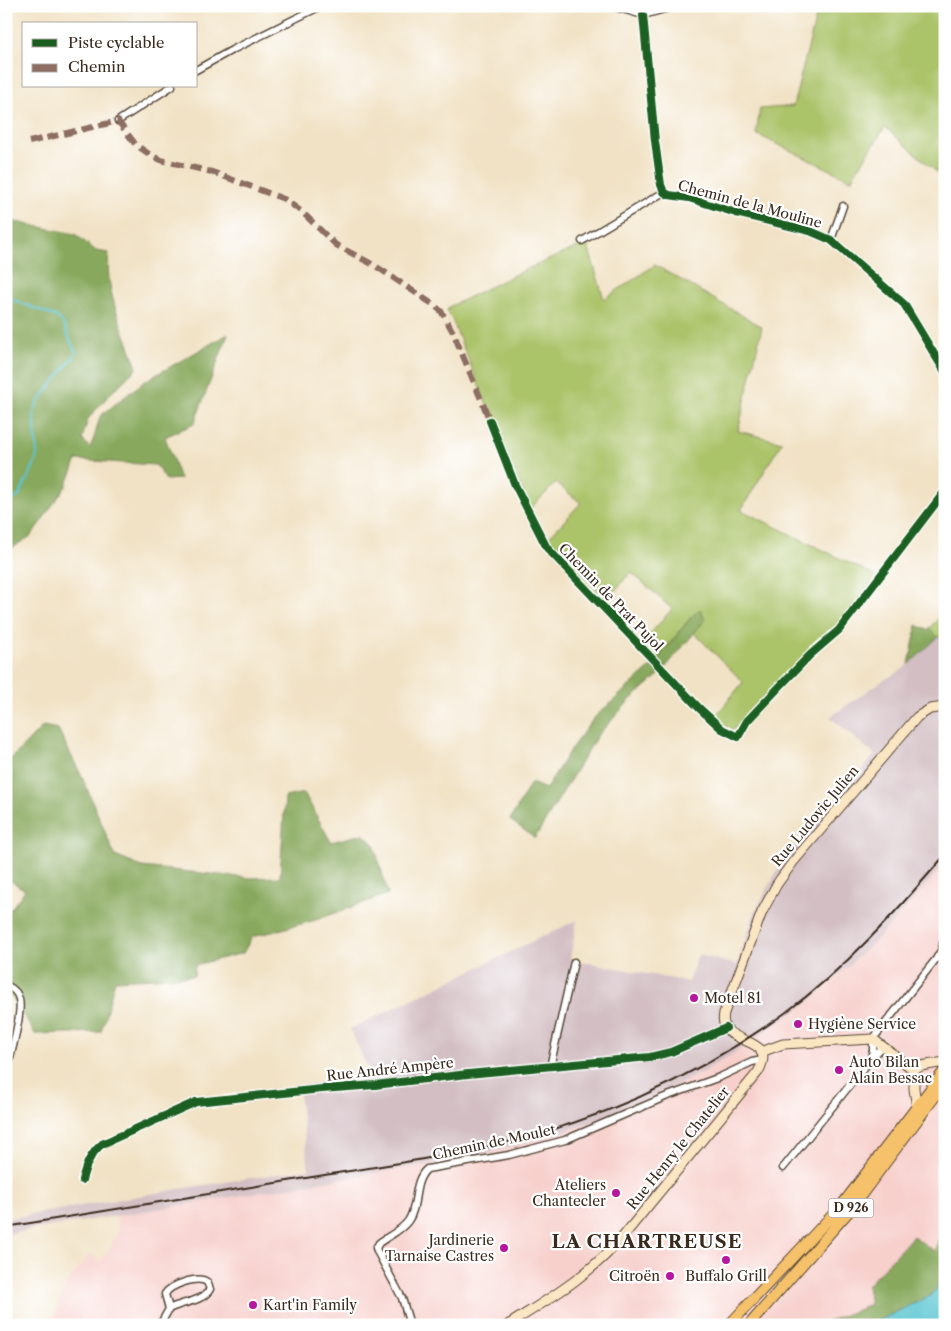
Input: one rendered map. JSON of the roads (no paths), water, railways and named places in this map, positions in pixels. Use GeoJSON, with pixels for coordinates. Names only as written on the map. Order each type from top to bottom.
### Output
{"type":"FeatureCollection","features":[{"type":"Feature","properties":{"kind":"main road","name":"Rue Ludovic Julien"},"geometry":{"type":"LineString","coordinates":[[726,1028],[723,1020],[724,1013],[761,914],[785,873],[917,717],[930,709],[945,707]]}},
{"type":"Feature","properties":{"kind":"main road"},"geometry":{"type":"LineString","coordinates":[[726,1028],[734,1036],[753,1043],[762,1056],[783,1044],[873,1039],[914,1070]]}},
{"type":"Feature","properties":{"kind":"main road","name":"Rue Henry le Chatelier"},"geometry":{"type":"LineString","coordinates":[[508,1325],[565,1289],[604,1258],[621,1240],[758,1072],[762,1056]]}},
{"type":"Feature","properties":{"kind":"main road"},"geometry":{"type":"LineString","coordinates":[[918,1108],[913,1077],[914,1070],[920,1066],[945,1062]]}},
{"type":"Feature","properties":{"kind":"main road","name":"D 926"},"geometry":{"type":"LineString","coordinates":[[729,1325],[842,1205],[918,1108],[945,1070]]}},
{"type":"Feature","properties":{"kind":"main road","name":"D 926"},"geometry":{"type":"LineString","coordinates":[[749,1325],[850,1210],[945,1084]]}},
{"type":"Feature","properties":{"kind":"street"},"geometry":{"type":"LineString","coordinates":[[198,69],[321,6]]}},
{"type":"Feature","properties":{"kind":"street"},"geometry":{"type":"LineString","coordinates":[[612,6],[643,15],[676,6]]}},
{"type":"Feature","properties":{"kind":"street","name":"Chemin de la Mouline"},"geometry":{"type":"LineString","coordinates":[[643,15],[661,185],[664,192],[736,213],[810,231],[831,240],[904,304],[945,372]]}},
{"type":"Feature","properties":{"kind":"street"},"geometry":{"type":"LineString","coordinates":[[118,120],[169,88]]}},
{"type":"Feature","properties":{"kind":"street"},"geometry":{"type":"LineString","coordinates":[[582,241],[664,192]]}},
{"type":"Feature","properties":{"kind":"street"},"geometry":{"type":"LineString","coordinates":[[831,240],[843,206]]}},
{"type":"Feature","properties":{"kind":"street","name":"Chemin de Prat Pujol"},"geometry":{"type":"LineString","coordinates":[[490,421],[515,485],[547,548],[699,708],[722,729],[738,737],[747,722],[784,682],[845,623],[945,491]]}},
{"type":"Feature","properties":{"kind":"street"},"geometry":{"type":"LineString","coordinates":[[871,1059],[873,1039],[936,959],[943,943]]}},
{"type":"Feature","properties":{"kind":"street"},"geometry":{"type":"LineString","coordinates":[[550,1067],[574,962]]}},
{"type":"Feature","properties":{"kind":"street"},"geometry":{"type":"LineString","coordinates":[[6,985],[15,991],[20,1008],[6,1074]]}},
{"type":"Feature","properties":{"kind":"street","name":"Rue André Ampère"},"geometry":{"type":"LineString","coordinates":[[82,1180],[87,1163],[94,1151],[102,1144],[196,1102],[322,1089],[375,1086],[468,1074],[650,1057],[672,1052],[726,1028]]}},
{"type":"Feature","properties":{"kind":"street"},"geometry":{"type":"LineString","coordinates":[[783,1168],[883,1046]]}},
{"type":"Feature","properties":{"kind":"street","name":"Chemin de Moulet"},"geometry":{"type":"LineString","coordinates":[[410,1325],[402,1298],[376,1248],[382,1240],[408,1222],[421,1176],[427,1169],[509,1155],[565,1140],[665,1097],[715,1080],[762,1056]]}},
{"type":"Feature","properties":{"kind":"street"},"geometry":{"type":"LineString","coordinates":[[160,1325],[169,1309],[205,1296],[210,1289],[207,1282],[202,1279],[196,1279],[169,1288],[165,1294],[169,1309]]}},
{"type":"Feature","properties":{"kind":"water"},"geometry":{"type":"Polygon","coordinates":[[[945,1280],[945,1325],[869,1325],[930,1296],[945,1280]]]}},
{"type":"Feature","properties":{"kind":"waterway"},"geometry":{"type":"LineString","coordinates":[[6,297],[57,317],[63,323],[76,354],[38,402],[34,412],[37,454],[35,463],[19,496],[6,505]]}},
{"type":"Feature","properties":{"kind":"railway"},"geometry":{"type":"LineString","coordinates":[[6,1227],[464,1152],[526,1137],[605,1111],[643,1095],[716,1058],[785,1013],[850,958],[889,918],[945,855]]}},
{"type":"Feature","properties":{"kind":"place","name":"Motel 81"},"geometry":{"type":"Point","coordinates":[694,998]}},
{"type":"Feature","properties":{"kind":"place","name":"Hygiène Service"},"geometry":{"type":"Point","coordinates":[798,1024]}},
{"type":"Feature","properties":{"kind":"place","name":"Auto Bilan Alain Bessac"},"geometry":{"type":"Point","coordinates":[839,1070]}},
{"type":"Feature","properties":{"kind":"place","name":"Ateliers Chantecler"},"geometry":{"type":"Point","coordinates":[616,1193]}},
{"type":"Feature","properties":{"kind":"place","name":"Jardinerie Tarnaise Castres"},"geometry":{"type":"Point","coordinates":[504,1248]}},
{"type":"Feature","properties":{"kind":"place","name":"Buffalo Grill"},"geometry":{"type":"Point","coordinates":[726,1260]}},
{"type":"Feature","properties":{"kind":"place","name":"Citroën"},"geometry":{"type":"Point","coordinates":[670,1276]}},
{"type":"Feature","properties":{"kind":"place","name":"Kart'in Family"},"geometry":{"type":"Point","coordinates":[253,1305]}},
{"type":"Feature","properties":{"kind":"district","name":"LA CHARTREUSE"},"geometry":{"type":"Point","coordinates":[647,1241]}}]}
